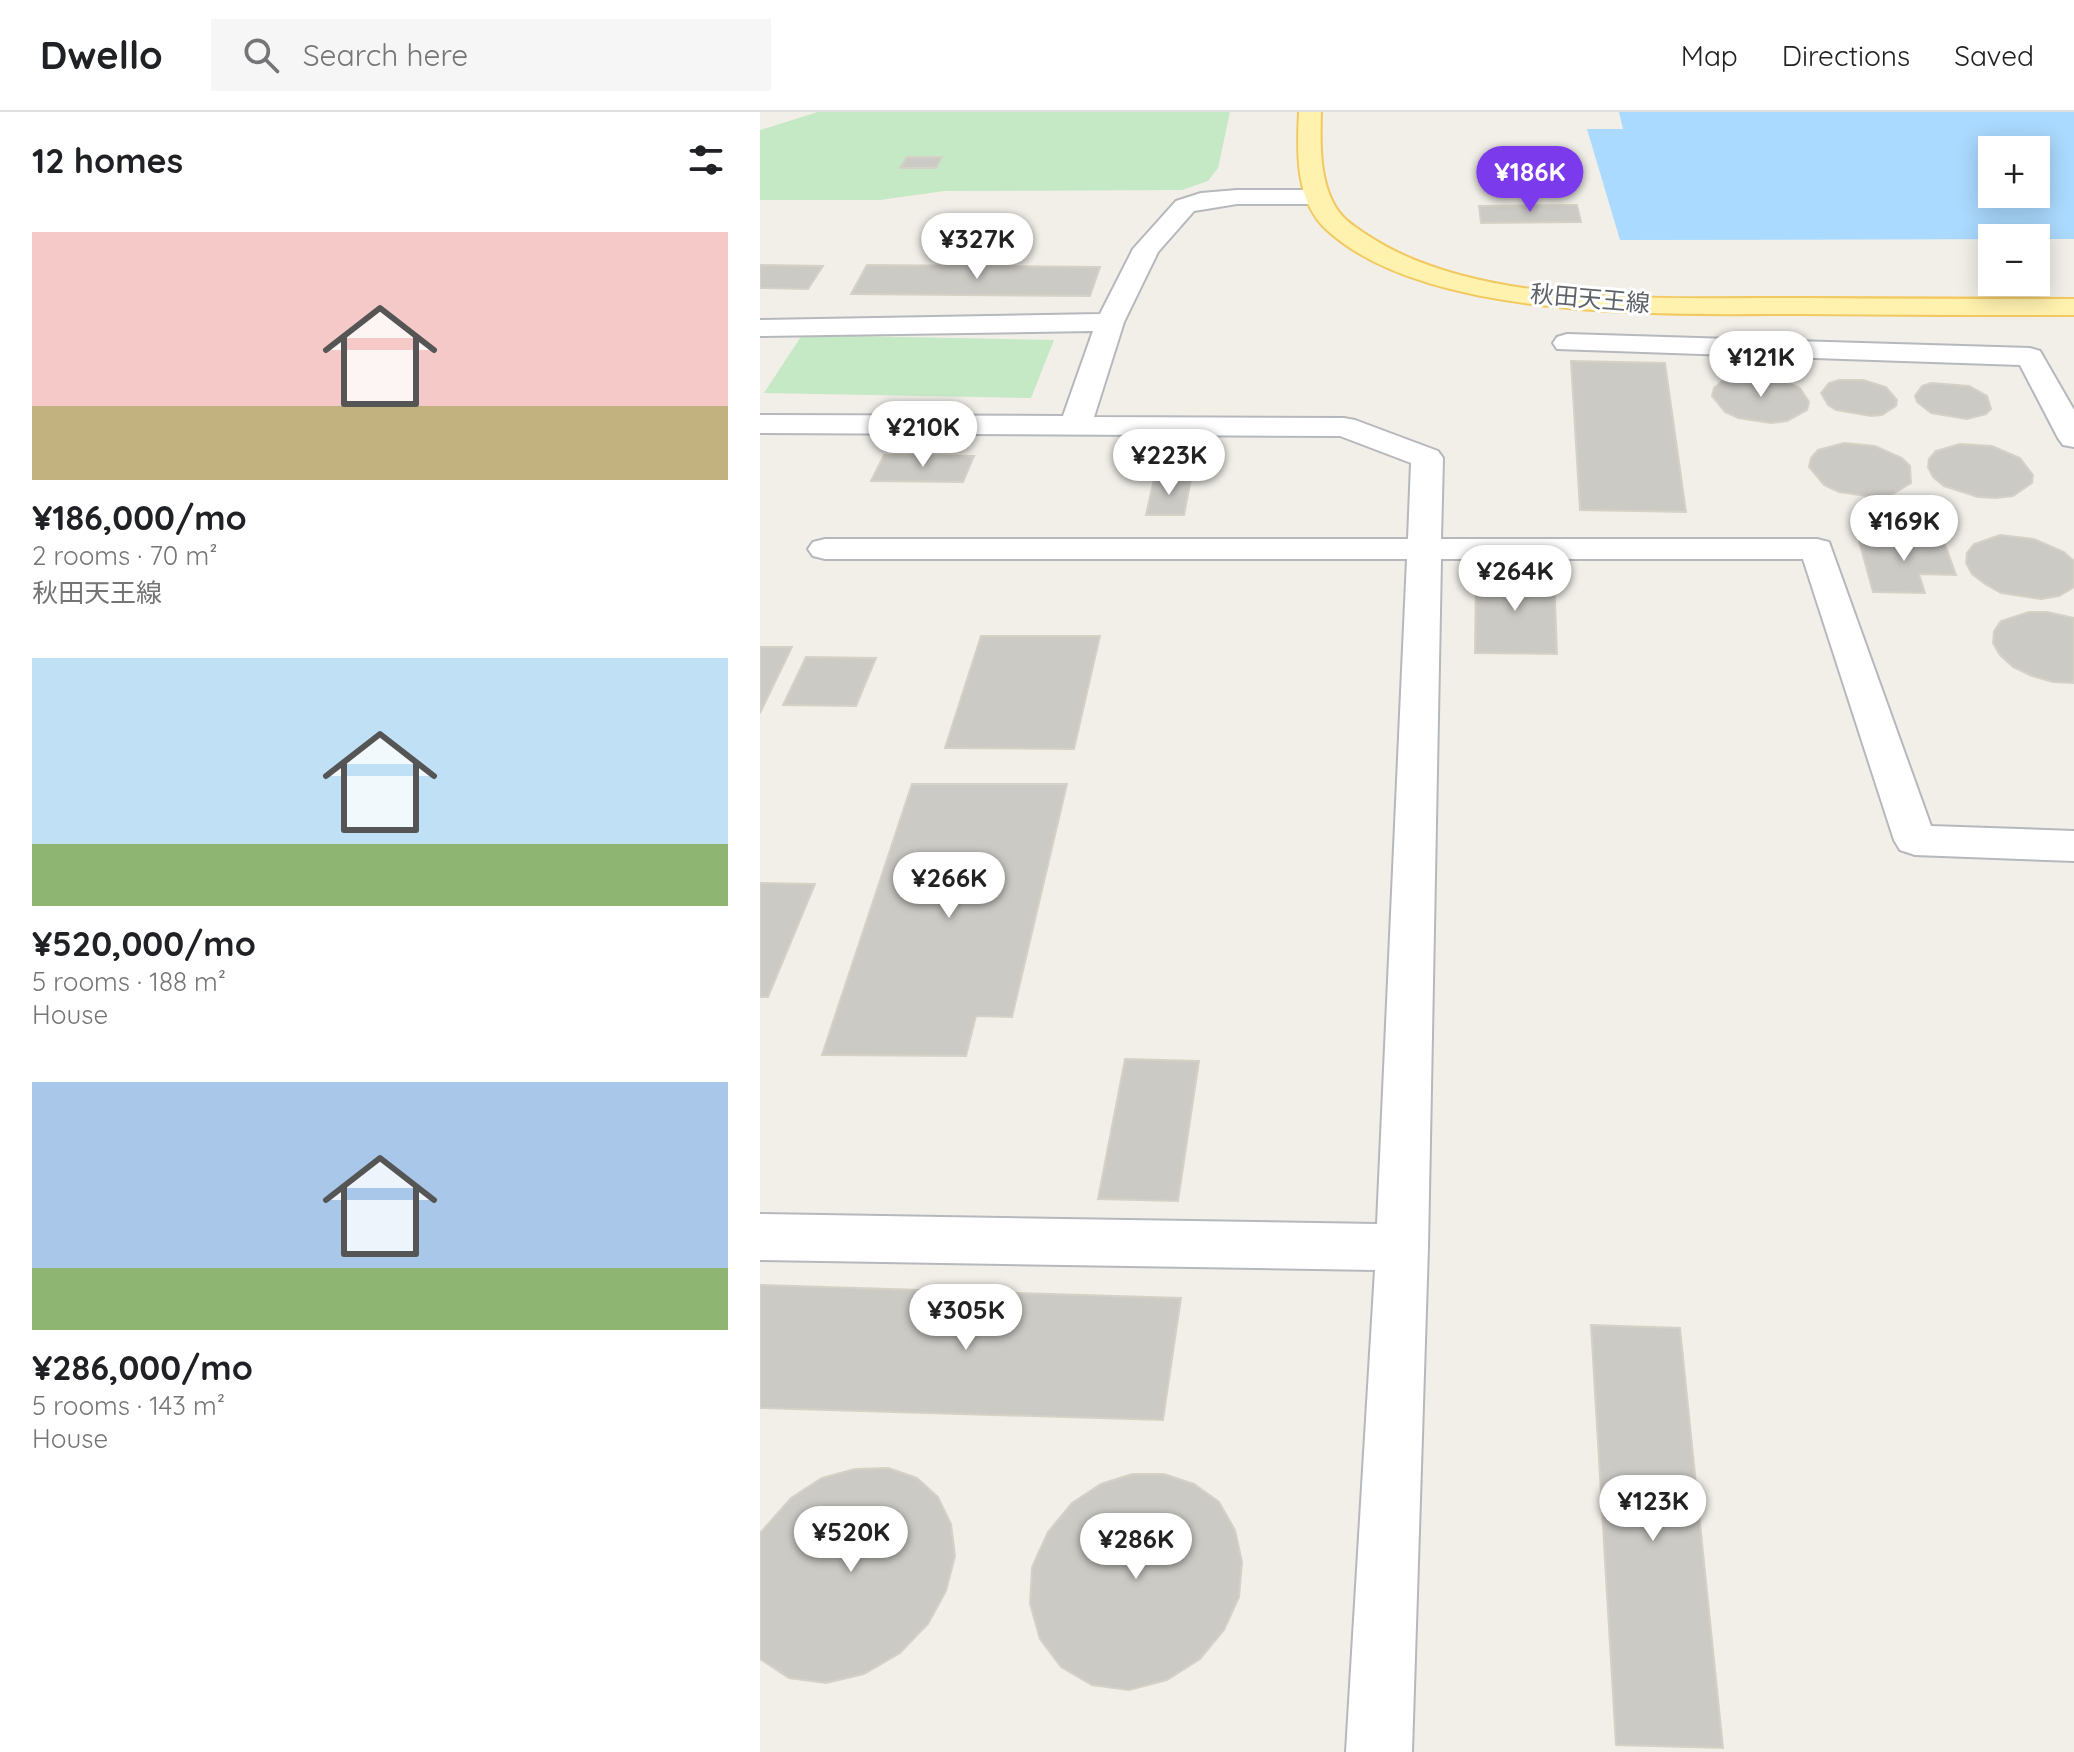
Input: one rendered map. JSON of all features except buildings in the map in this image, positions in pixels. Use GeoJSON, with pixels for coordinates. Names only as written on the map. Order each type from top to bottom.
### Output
{"type":"FeatureCollection","features":[{"type":"Feature","properties":{"kind":"main road"},"geometry":{"type":"LineString","coordinates":[[1310,112],[1316,197]]}},
{"type":"Feature","properties":{"kind":"main road","name":"秋田天王線"},"geometry":{"type":"LineString","coordinates":[[1316,197],[1336,225],[1383,258],[1444,279],[1527,293],[1627,305],[2074,307]]}},
{"type":"Feature","properties":{"kind":"street"},"geometry":{"type":"LineString","coordinates":[[1076,424],[1110,322],[1146,249],[1185,206],[1201,200],[1237,197],[1316,197]]}},
{"type":"Feature","properties":{"kind":"street"},"geometry":{"type":"LineString","coordinates":[[760,328],[1110,322]]}},
{"type":"Feature","properties":{"kind":"street"},"geometry":{"type":"LineString","coordinates":[[1567,343],[2030,357],[2074,438]]}},
{"type":"Feature","properties":{"kind":"street"},"geometry":{"type":"LineString","coordinates":[[760,424],[1344,427],[1427,458],[1402,1247],[1379,1752]]}},
{"type":"Feature","properties":{"kind":"street"},"geometry":{"type":"LineString","coordinates":[[825,549],[1817,549],[1915,840],[2074,846]]}},
{"type":"Feature","properties":{"kind":"street"},"geometry":{"type":"LineString","coordinates":[[760,1237],[1402,1247]]}},
{"type":"Feature","properties":{"kind":"green space"},"geometry":{"type":"Polygon","coordinates":[[[818,112],[1230,112],[1218,168],[1208,181],[1182,190],[944,191],[880,200],[760,200],[760,130],[818,112]]]}},
{"type":"Feature","properties":{"kind":"green space"},"geometry":{"type":"Polygon","coordinates":[[[802,335],[1054,340],[1031,398],[764,393],[802,335]]]}},
{"type":"Feature","properties":{"kind":"water"},"geometry":{"type":"Polygon","coordinates":[[[1619,112],[2074,112],[2074,239],[2050,239],[2050,224],[1978,224],[1978,239],[1620,240],[1587,129],[1623,129],[1619,112]]]}}]}
